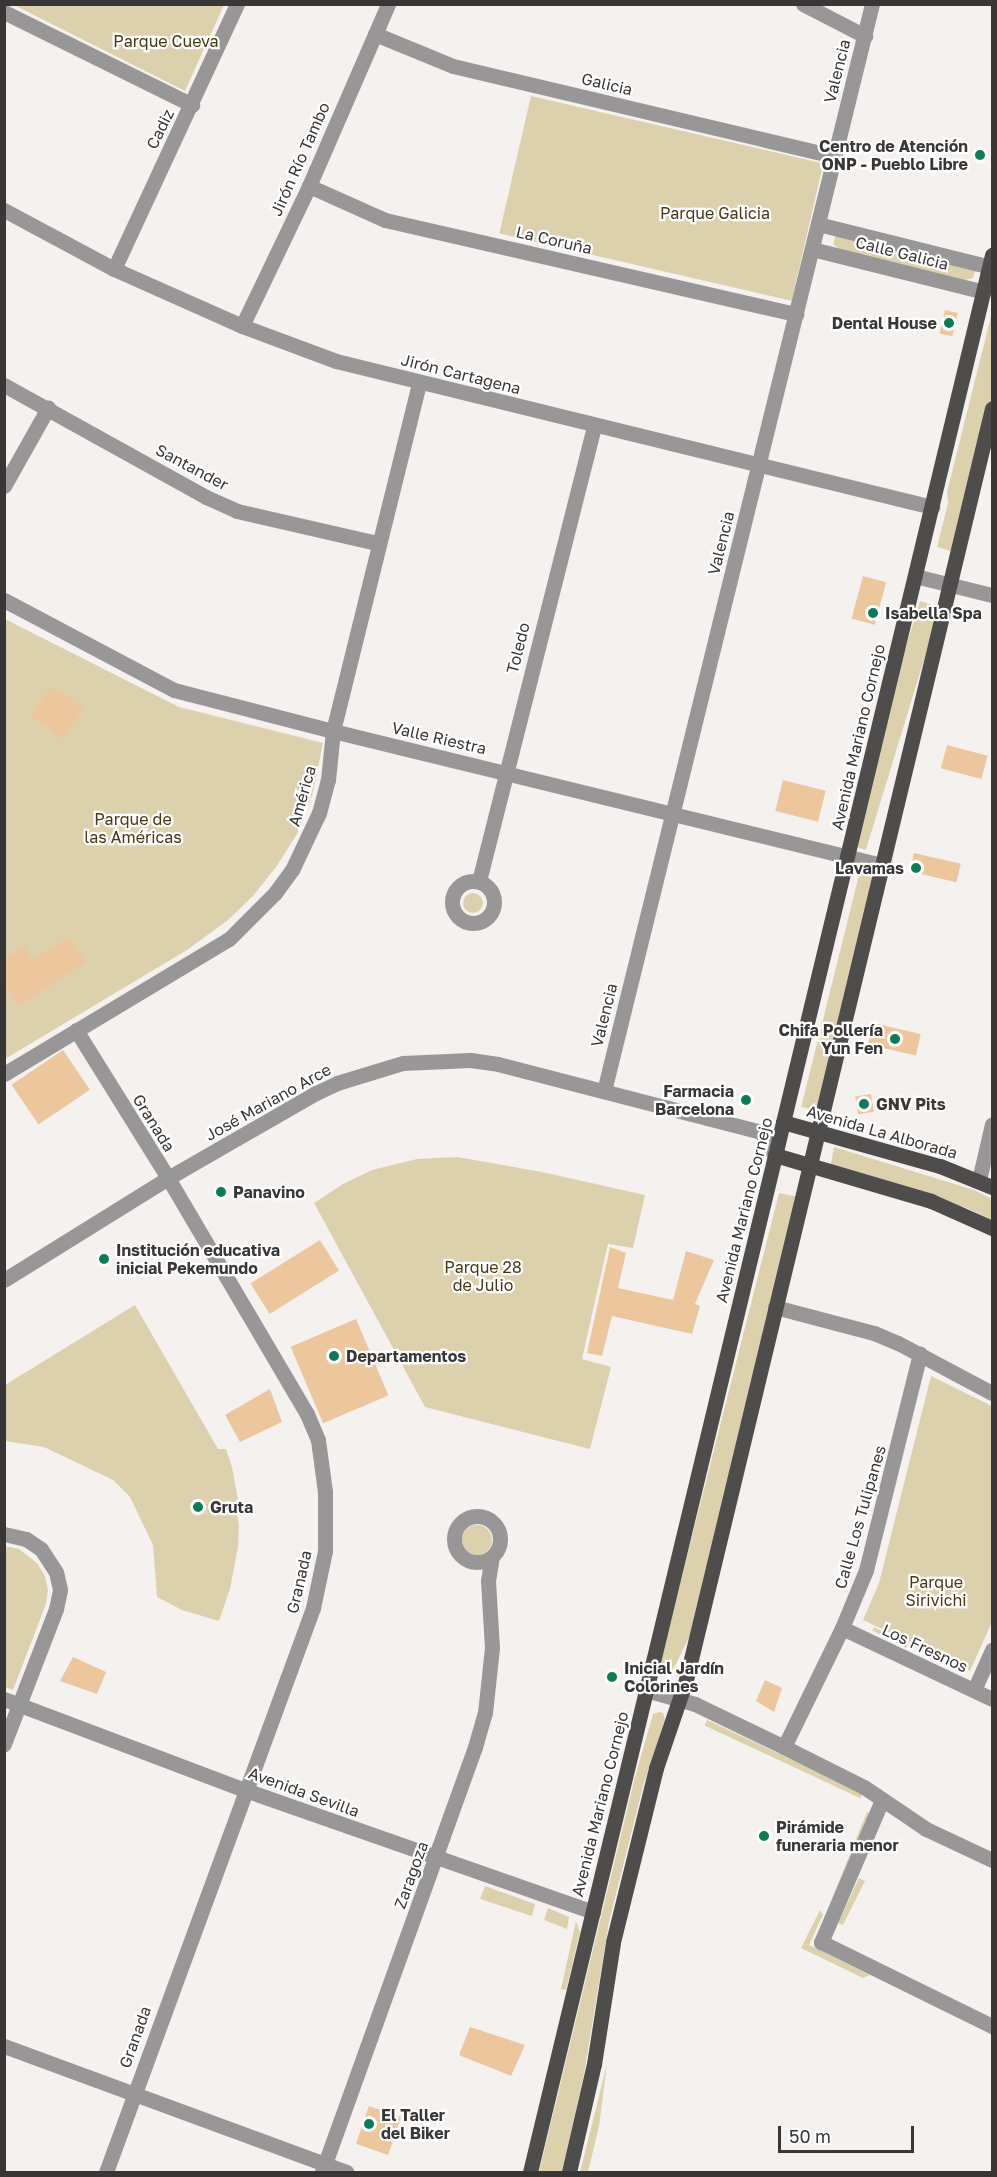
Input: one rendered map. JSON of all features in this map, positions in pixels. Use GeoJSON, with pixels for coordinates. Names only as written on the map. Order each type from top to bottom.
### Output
{"type":"FeatureCollection","features":[{"type":"Feature","properties":{"kind":"main road","name":"Avenida Mariano Cornejo"},"geometry":{"type":"LineString","coordinates":[[530,2172],[991,261]]}},
{"type":"Feature","properties":{"kind":"main road"},"geometry":{"type":"LineString","coordinates":[[569,2172],[594,2064],[614,1942],[656,1768],[680,1699],[993,408]]}},
{"type":"Feature","properties":{"kind":"main road","name":"Avenida La Alborada"},"geometry":{"type":"LineString","coordinates":[[783,1122],[940,1166],[986,1184]]}},
{"type":"Feature","properties":{"kind":"main road"},"geometry":{"type":"LineString","coordinates":[[775,1155],[931,1201],[993,1228]]}},
{"type":"Feature","properties":{"kind":"street","name":"Cadiz"},"geometry":{"type":"LineString","coordinates":[[114,269],[237,4]]}},
{"type":"Feature","properties":{"kind":"street","name":"Jirón Río Tambo"},"geometry":{"type":"LineString","coordinates":[[242,326],[309,186],[388,4]]}},
{"type":"Feature","properties":{"kind":"street"},"geometry":{"type":"LineString","coordinates":[[803,4],[865,36]]}},
{"type":"Feature","properties":{"kind":"street","name":"Valencia"},"geometry":{"type":"LineString","coordinates":[[604,1091],[872,4]]}},
{"type":"Feature","properties":{"kind":"street"},"geometry":{"type":"LineString","coordinates":[[4,12],[192,105]]}},
{"type":"Feature","properties":{"kind":"street","name":"Galicia"},"geometry":{"type":"LineString","coordinates":[[375,34],[453,66],[835,156]]}},
{"type":"Feature","properties":{"kind":"street","name":"La Coruña"},"geometry":{"type":"LineString","coordinates":[[309,186],[385,220],[796,314]]}},
{"type":"Feature","properties":{"kind":"street","name":"Jirón Cartagena"},"geometry":{"type":"LineString","coordinates":[[4,210],[114,269],[242,326],[336,361],[419,384],[932,507]]}},
{"type":"Feature","properties":{"kind":"street","name":"Calle Galicia"},"geometry":{"type":"LineString","coordinates":[[818,224],[991,261]]}},
{"type":"Feature","properties":{"kind":"street","name":"Calle Galicia"},"geometry":{"type":"LineString","coordinates":[[812,249],[984,292]]}},
{"type":"Feature","properties":{"kind":"street","name":"América"},"geometry":{"type":"LineString","coordinates":[[4,1074],[229,939],[275,893],[292,870],[319,813],[328,780],[333,731],[377,543],[419,384]]}},
{"type":"Feature","properties":{"kind":"street","name":"Santander"},"geometry":{"type":"LineString","coordinates":[[4,385],[206,497],[237,511],[377,543]]}},
{"type":"Feature","properties":{"kind":"street"},"geometry":{"type":"LineString","coordinates":[[4,486],[48,408]]}},
{"type":"Feature","properties":{"kind":"street","name":"Toledo"},"geometry":{"type":"LineString","coordinates":[[478,881],[594,425]]}},
{"type":"Feature","properties":{"kind":"street"},"geometry":{"type":"LineString","coordinates":[[915,576],[993,595]]}},
{"type":"Feature","properties":{"kind":"street","name":"Valle Riestra"},"geometry":{"type":"LineString","coordinates":[[4,600],[174,690],[882,866]]}},
{"type":"Feature","properties":{"kind":"street","name":"Granada"},"geometry":{"type":"LineString","coordinates":[[76,1030],[168,1178],[307,1414],[318,1440],[323,1466],[325,1551],[314,1608],[106,2172]]}},
{"type":"Feature","properties":{"kind":"street","name":"José Mariano Arce"},"geometry":{"type":"LineString","coordinates":[[4,1280],[168,1178],[337,1083],[403,1064],[470,1060],[498,1064],[761,1132]]}},
{"type":"Feature","properties":{"kind":"street","name":"Avenida La Alborada"},"geometry":{"type":"LineString","coordinates":[[761,1132],[783,1122]]}},
{"type":"Feature","properties":{"kind":"street"},"geometry":{"type":"LineString","coordinates":[[986,1184],[993,1124]]}},
{"type":"Feature","properties":{"kind":"street"},"geometry":{"type":"LineString","coordinates":[[761,1132],[775,1155]]}},
{"type":"Feature","properties":{"kind":"street"},"geometry":{"type":"LineString","coordinates":[[775,1307],[874,1333],[920,1354],[993,1393]]}},
{"type":"Feature","properties":{"kind":"street","name":"Calle Los Tulipanes"},"geometry":{"type":"LineString","coordinates":[[784,1747],[842,1628],[866,1570],[920,1354]]}},
{"type":"Feature","properties":{"kind":"street"},"geometry":{"type":"LineString","coordinates":[[476,1563],[492,1557],[499,1546],[500,1538],[494,1524],[481,1517],[466,1519],[456,1530],[455,1545],[462,1557],[476,1563],[488,1581]]}},
{"type":"Feature","properties":{"kind":"street"},"geometry":{"type":"LineString","coordinates":[[4,1534],[26,1539],[41,1549],[56,1572],[60,1590],[56,1609],[4,1744]]}},
{"type":"Feature","properties":{"kind":"street","name":"Zaragoza"},"geometry":{"type":"LineString","coordinates":[[324,2168],[436,1858],[485,1713],[492,1647],[488,1581],[492,1557]]}},
{"type":"Feature","properties":{"kind":"street","name":"Los Fresnos"},"geometry":{"type":"LineString","coordinates":[[842,1628],[993,1699]]}},
{"type":"Feature","properties":{"kind":"street"},"geometry":{"type":"LineString","coordinates":[[974,1690],[993,1650]]}},
{"type":"Feature","properties":{"kind":"street"},"geometry":{"type":"LineString","coordinates":[[646,1690],[680,1699],[784,1747],[864,1787],[926,1829],[993,1860]]}},
{"type":"Feature","properties":{"kind":"street","name":"Avenida Sevilla"},"geometry":{"type":"LineString","coordinates":[[4,1699],[245,1790],[593,1912]]}},
{"type":"Feature","properties":{"kind":"street"},"geometry":{"type":"LineString","coordinates":[[882,1800],[821,1942],[993,2026]]}},
{"type":"Feature","properties":{"kind":"street"},"geometry":{"type":"LineString","coordinates":[[4,2046],[324,2168],[347,2172]]}},
{"type":"Feature","properties":{"kind":"green space","name":"Parque Cueva"},"geometry":{"type":"Polygon","coordinates":[[[224,4],[185,91],[14,5],[224,4]]]}},
{"type":"Feature","properties":{"kind":"green space","name":"Parque Galicia"},"geometry":{"type":"Polygon","coordinates":[[[531,96],[823,163],[792,301],[499,233],[531,96]]]}},
{"type":"Feature","properties":{"kind":"green space"},"geometry":{"type":"Polygon","coordinates":[[[837,231],[976,268],[973,278],[966,280],[839,249],[833,244],[837,231]]]}},
{"type":"Feature","properties":{"kind":"green space"},"geometry":{"type":"Polygon","coordinates":[[[992,312],[992,401],[957,553],[937,547],[948,503],[947,492],[992,312]]]}},
{"type":"Feature","properties":{"kind":"green space"},"geometry":{"type":"Polygon","coordinates":[[[920,601],[940,607],[866,850],[846,844],[920,601]]]}},
{"type":"Feature","properties":{"kind":"green space","name":"Parque de las Américas"},"geometry":{"type":"Polygon","coordinates":[[[5,619],[179,707],[323,743],[313,792],[297,834],[276,867],[253,896],[228,920],[187,950],[5,1059],[5,619]]]}},
{"type":"Feature","properties":{"kind":"green space"},"geometry":{"type":"Polygon","coordinates":[[[860,871],[876,875],[817,1111],[801,1107],[860,871]]]}},
{"type":"Feature","properties":{"kind":"green space"},"geometry":{"type":"Polygon","coordinates":[[[469,893],[477,893],[483,899],[483,907],[477,913],[469,913],[463,907],[463,899],[469,893]]]}},
{"type":"Feature","properties":{"kind":"green space"},"geometry":{"type":"Polygon","coordinates":[[[834,1147],[974,1190],[992,1199],[992,1220],[967,1208],[830,1168],[834,1147]]]}},
{"type":"Feature","properties":{"kind":"green space","name":"Parque 28 de Julio"},"geometry":{"type":"Polygon","coordinates":[[[457,1157],[542,1172],[645,1195],[633,1248],[608,1244],[582,1359],[611,1367],[590,1449],[425,1407],[314,1203],[343,1184],[372,1170],[417,1159],[457,1157]]]}},
{"type":"Feature","properties":{"kind":"green space"},"geometry":{"type":"Polygon","coordinates":[[[779,1193],[799,1197],[693,1629],[673,1670],[659,1667],[779,1193]]]}},
{"type":"Feature","properties":{"kind":"green space"},"geometry":{"type":"Polygon","coordinates":[[[135,1305],[218,1449],[226,1449],[232,1467],[238,1499],[235,1502],[239,1526],[238,1547],[230,1589],[219,1621],[182,1610],[157,1597],[153,1545],[130,1497],[113,1480],[44,1447],[5,1441],[5,1385],[135,1305]]]}},
{"type":"Feature","properties":{"kind":"green space","name":"Parque Sirivichi"},"geometry":{"type":"Polygon","coordinates":[[[931,1376],[992,1406],[992,1622],[970,1671],[863,1620],[879,1583],[931,1376]]]}},
{"type":"Feature","properties":{"kind":"green space"},"geometry":{"type":"Polygon","coordinates":[[[477,1525],[488,1529],[492,1540],[488,1551],[477,1555],[466,1551],[462,1540],[466,1529],[477,1525]]]}},
{"type":"Feature","properties":{"kind":"green space"},"geometry":{"type":"Polygon","coordinates":[[[5,1546],[19,1549],[37,1563],[45,1576],[48,1590],[46,1604],[13,1690],[5,1687],[5,1546]]]}},
{"type":"Feature","properties":{"kind":"green space"},"geometry":{"type":"Polygon","coordinates":[[[874,1627],[908,1644],[906,1648],[872,1631],[874,1627]]]}},
{"type":"Feature","properties":{"kind":"green space"},"geometry":{"type":"Polygon","coordinates":[[[663,1713],[665,1720],[644,1783],[609,1922],[584,2074],[562,2172],[539,2172],[635,1777],[653,1714],[663,1713]]]}},
{"type":"Feature","properties":{"kind":"green space"},"geometry":{"type":"Polygon","coordinates":[[[707,1720],[863,1793],[860,1798],[704,1725],[707,1720]]]}},
{"type":"Feature","properties":{"kind":"green space"},"geometry":{"type":"Polygon","coordinates":[[[867,1812],[872,1814],[833,1909],[828,1907],[867,1812]]]}},
{"type":"Feature","properties":{"kind":"green space"},"geometry":{"type":"Polygon","coordinates":[[[859,1878],[865,1881],[843,1925],[838,1923],[859,1878]]]}},
{"type":"Feature","properties":{"kind":"green space"},"geometry":{"type":"Polygon","coordinates":[[[485,1886],[535,1904],[532,1916],[480,1899],[485,1886]]]}},
{"type":"Feature","properties":{"kind":"green space"},"geometry":{"type":"Polygon","coordinates":[[[548,1908],[569,1917],[567,1929],[544,1920],[548,1908]]]}},
{"type":"Feature","properties":{"kind":"green space"},"geometry":{"type":"Polygon","coordinates":[[[820,1910],[823,1915],[809,1945],[870,1975],[863,1978],[801,1948],[820,1910]]]}},
{"type":"Feature","properties":{"kind":"green space"},"geometry":{"type":"Polygon","coordinates":[[[576,1921],[580,1932],[566,1990],[561,1989],[576,1921]]]}},
{"type":"Feature","properties":{"kind":"green space"},"geometry":{"type":"Polygon","coordinates":[[[607,2064],[599,2126],[588,2172],[580,2172],[607,2064]]]}},
{"type":"Feature","properties":{"kind":"building","name":"Dental House"},"geometry":{"type":"Polygon","coordinates":[[[945,310],[958,313],[952,336],[940,333],[945,310]]]}},
{"type":"Feature","properties":{"kind":"building"},"geometry":{"type":"Polygon","coordinates":[[[863,576],[886,582],[875,625],[852,619],[863,576]]]}},
{"type":"Feature","properties":{"kind":"building"},"geometry":{"type":"Polygon","coordinates":[[[52,686],[84,708],[63,739],[31,716],[52,686]]]}},
{"type":"Feature","properties":{"kind":"building"},"geometry":{"type":"Polygon","coordinates":[[[947,745],[988,756],[981,779],[941,768],[947,745]]]}},
{"type":"Feature","properties":{"kind":"building"},"geometry":{"type":"Polygon","coordinates":[[[783,780],[826,791],[818,822],[775,811],[783,780]]]}},
{"type":"Feature","properties":{"kind":"building"},"geometry":{"type":"Polygon","coordinates":[[[914,853],[961,864],[956,882],[910,872],[914,853]]]}},
{"type":"Feature","properties":{"kind":"building"},"geometry":{"type":"Polygon","coordinates":[[[69,937],[86,962],[19,1006],[4,984],[4,959],[24,946],[33,960],[69,937]]]}},
{"type":"Feature","properties":{"kind":"building","name":"Chifa Pollería Yun Fen"},"geometry":{"type":"Polygon","coordinates":[[[873,1023],[921,1034],[916,1055],[868,1044],[873,1023]]]}},
{"type":"Feature","properties":{"kind":"building"},"geometry":{"type":"Polygon","coordinates":[[[63,1050],[90,1090],[38,1124],[12,1085],[63,1050]]]}},
{"type":"Feature","properties":{"kind":"building","name":"GNV Pits"},"geometry":{"type":"Polygon","coordinates":[[[871,1094],[874,1112],[858,1114],[855,1097],[871,1094]]]}},
{"type":"Feature","properties":{"kind":"building"},"geometry":{"type":"Polygon","coordinates":[[[320,1240],[339,1271],[270,1314],[250,1283],[320,1240]]]}},
{"type":"Feature","properties":{"kind":"building"},"geometry":{"type":"Polygon","coordinates":[[[610,1247],[626,1253],[618,1288],[673,1300],[686,1251],[714,1260],[695,1304],[700,1306],[692,1334],[612,1316],[602,1356],[587,1353],[610,1247]]]}},
{"type":"Feature","properties":{"kind":"building"},"geometry":{"type":"Polygon","coordinates":[[[356,1319],[388,1395],[323,1423],[291,1347],[356,1319]]]}},
{"type":"Feature","properties":{"kind":"building"},"geometry":{"type":"Polygon","coordinates":[[[270,1389],[282,1422],[240,1442],[225,1415],[270,1389]]]}},
{"type":"Feature","properties":{"kind":"building"},"geometry":{"type":"Polygon","coordinates":[[[73,1657],[106,1672],[97,1694],[60,1681],[73,1657]]]}},
{"type":"Feature","properties":{"kind":"building"},"geometry":{"type":"Polygon","coordinates":[[[765,1680],[782,1688],[774,1712],[756,1701],[765,1680]]]}},
{"type":"Feature","properties":{"kind":"building"},"geometry":{"type":"Polygon","coordinates":[[[470,2027],[525,2045],[511,2076],[459,2055],[470,2027]]]}},
{"type":"Feature","properties":{"kind":"building"},"geometry":{"type":"Polygon","coordinates":[[[369,2106],[401,2117],[388,2155],[356,2144],[369,2106]]]}},
{"type":"Feature","properties":{"kind":"place","name":"Centro de Atención ONP - Pueblo Libre"},"geometry":{"type":"Point","coordinates":[980,155]}},
{"type":"Feature","properties":{"kind":"place","name":"Dental House"},"geometry":{"type":"Point","coordinates":[949,323]}},
{"type":"Feature","properties":{"kind":"place","name":"Isabella Spa"},"geometry":{"type":"Point","coordinates":[873,613]}},
{"type":"Feature","properties":{"kind":"place","name":"Lavamas"},"geometry":{"type":"Point","coordinates":[916,868]}},
{"type":"Feature","properties":{"kind":"place","name":"Chifa Pollería Yun Fen"},"geometry":{"type":"Point","coordinates":[895,1039]}},
{"type":"Feature","properties":{"kind":"place","name":"Farmacia Barcelona"},"geometry":{"type":"Point","coordinates":[746,1100]}},
{"type":"Feature","properties":{"kind":"place","name":"GNV Pits"},"geometry":{"type":"Point","coordinates":[864,1104]}},
{"type":"Feature","properties":{"kind":"place","name":"Panavino"},"geometry":{"type":"Point","coordinates":[221,1192]}},
{"type":"Feature","properties":{"kind":"place","name":"Institución educativa inicial Pekemundo"},"geometry":{"type":"Point","coordinates":[104,1259]}},
{"type":"Feature","properties":{"kind":"place","name":"Departamentos"},"geometry":{"type":"Point","coordinates":[334,1356]}},
{"type":"Feature","properties":{"kind":"place","name":"Gruta"},"geometry":{"type":"Point","coordinates":[198,1507]}},
{"type":"Feature","properties":{"kind":"place","name":"Inicial Jardín Colorines"},"geometry":{"type":"Point","coordinates":[612,1677]}},
{"type":"Feature","properties":{"kind":"place","name":"Pirámide funeraria menor"},"geometry":{"type":"Point","coordinates":[764,1836]}},
{"type":"Feature","properties":{"kind":"place","name":"El Taller del Biker"},"geometry":{"type":"Point","coordinates":[369,2124]}}]}
